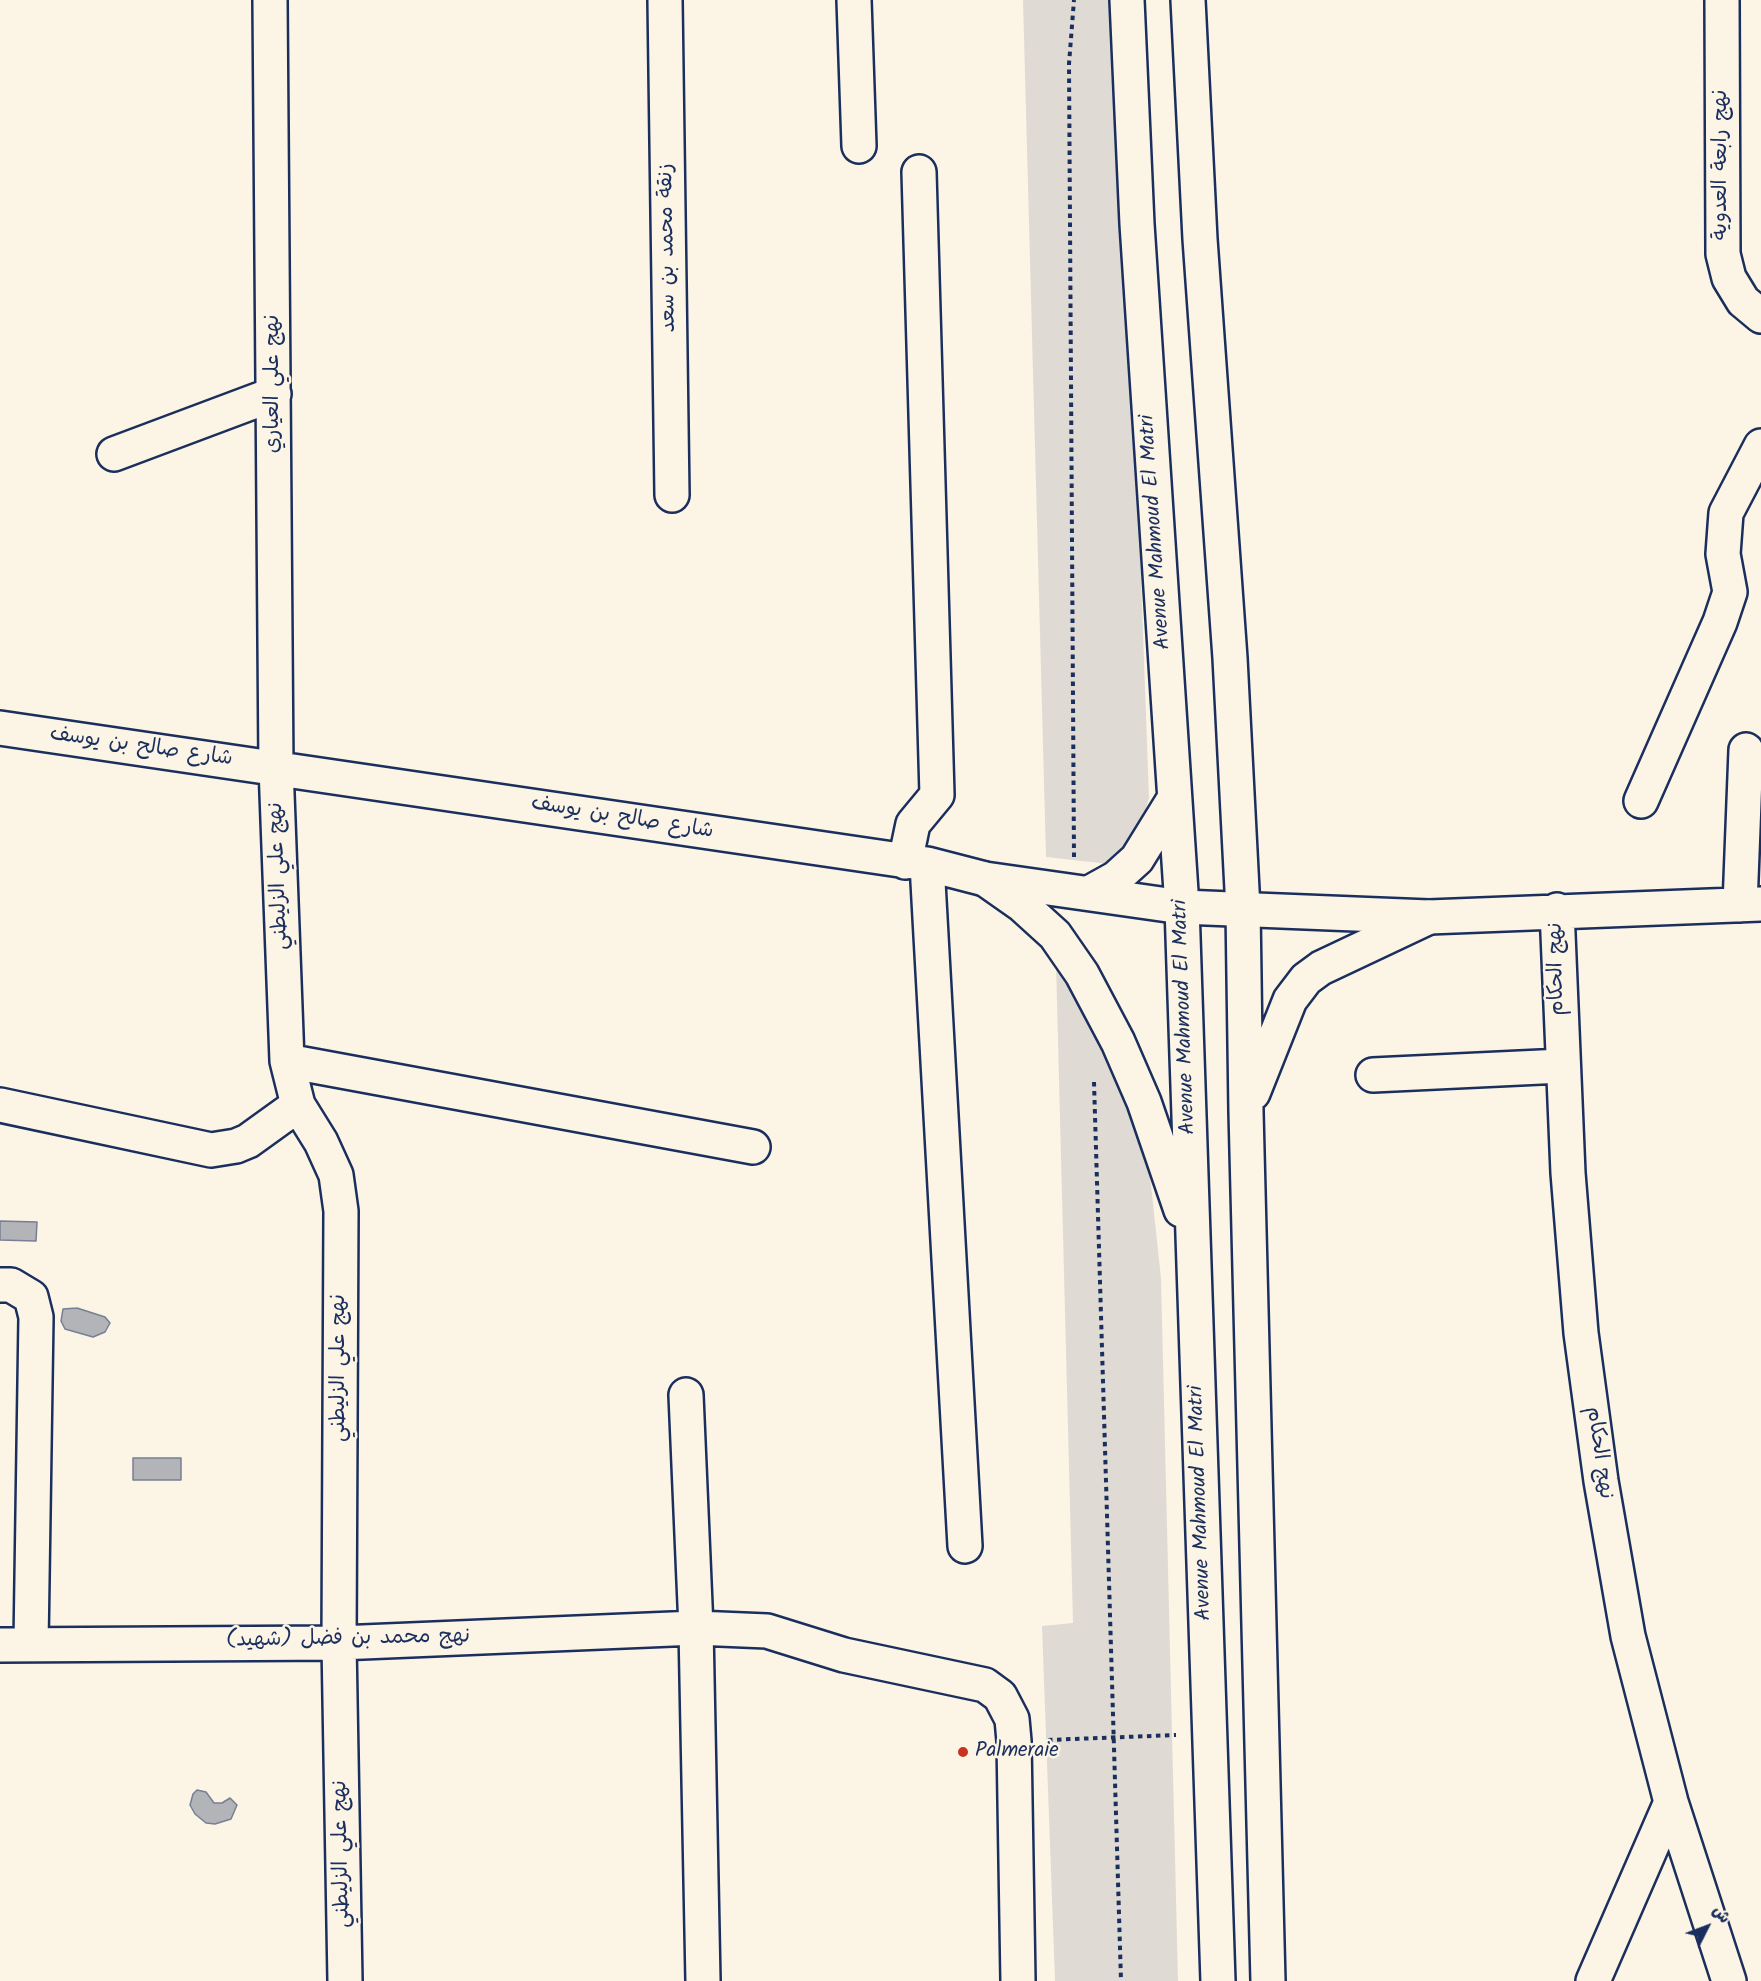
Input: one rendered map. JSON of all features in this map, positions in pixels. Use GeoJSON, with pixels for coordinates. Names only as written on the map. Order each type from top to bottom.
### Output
{"type":"FeatureCollection","features":[{"type":"Feature","properties":{"kind":"main road","name":"نهج علي العياري"},"geometry":{"type":"LineString","coordinates":[[270,0],[276,767]]}},
{"type":"Feature","properties":{"kind":"main road","name":"زنقة محمد بن سعد"},"geometry":{"type":"LineString","coordinates":[[665,0],[672,495]]}},
{"type":"Feature","properties":{"kind":"main road"},"geometry":{"type":"LineString","coordinates":[[854,0],[859,146]]}},
{"type":"Feature","properties":{"kind":"main road","name":"Avenue Mahmoud El Matri"},"geometry":{"type":"LineString","coordinates":[[1126,0],[1182,907],[1218,1981]]}},
{"type":"Feature","properties":{"kind":"main road"},"geometry":{"type":"LineString","coordinates":[[1188,0],[1201,251],[1230,658],[1243,909],[1268,1981]]}},
{"type":"Feature","properties":{"kind":"main road","name":"نهج رابعة العدوية"},"geometry":{"type":"LineString","coordinates":[[1722,0],[1723,254],[1729,278],[1738,293],[1761,316]]}},
{"type":"Feature","properties":{"kind":"main road"},"geometry":{"type":"LineString","coordinates":[[919,172],[937,795],[913,824],[965,1546]]}},
{"type":"Feature","properties":{"kind":"main road"},"geometry":{"type":"LineString","coordinates":[[114,454],[274,394]]}},
{"type":"Feature","properties":{"kind":"main road"},"geometry":{"type":"LineString","coordinates":[[1641,801],[1720,622],[1730,592],[1723,554],[1726,513],[1761,446]]}},
{"type":"Feature","properties":{"kind":"main road","name":"شارع صالح بن يوسف"},"geometry":{"type":"LineString","coordinates":[[0,728],[916,863],[985,879],[1182,907],[1429,917],[1557,910],[1750,905]]}},
{"type":"Feature","properties":{"kind":"main road"},"geometry":{"type":"LineString","coordinates":[[1746,750],[1750,905]]}},
{"type":"Feature","properties":{"kind":"main road","name":"نهج علي الزليطني"},"geometry":{"type":"LineString","coordinates":[[276,767],[287,1061],[298,1105],[321,1142],[336,1174],[341,1211],[339,1643],[345,1981]]}},
{"type":"Feature","properties":{"kind":"main road"},"geometry":{"type":"LineString","coordinates":[[1089,893],[1116,878],[1137,859],[1174,799]]}},
{"type":"Feature","properties":{"kind":"main road"},"geometry":{"type":"LineString","coordinates":[[985,879],[1022,905],[1055,935],[1082,974],[1118,1042],[1144,1102],[1194,1250]]}},
{"type":"Feature","properties":{"kind":"main road","name":"نهج الحكام"},"geometry":{"type":"LineString","coordinates":[[1557,910],[1562,1066],[1581,1333],[1600,1481],[1628,1636],[1671,1802],[1729,1981]]}},
{"type":"Feature","properties":{"kind":"main road"},"geometry":{"type":"LineString","coordinates":[[1246,1112],[1290,1000],[1306,979],[1330,963],[1429,917]]}},
{"type":"Feature","properties":{"kind":"main road"},"geometry":{"type":"LineString","coordinates":[[287,1061],[753,1147]]}},
{"type":"Feature","properties":{"kind":"main road"},"geometry":{"type":"LineString","coordinates":[[1373,1075],[1562,1066]]}},
{"type":"Feature","properties":{"kind":"main road"},"geometry":{"type":"LineString","coordinates":[[0,1105],[211,1150],[236,1146],[248,1141],[298,1105]]}},
{"type":"Feature","properties":{"kind":"main road"},"geometry":{"type":"LineString","coordinates":[[0,1286],[10,1285],[31,1297],[36,1317],[15,1644]]}},
{"type":"Feature","properties":{"kind":"main road"},"geometry":{"type":"LineString","coordinates":[[686,1395],[696,1628],[703,1981]]}},
{"type":"Feature","properties":{"kind":"main road","name":"نهج محمد بن فضل (شهيد)"},"geometry":{"type":"LineString","coordinates":[[15,1644],[339,1643],[696,1628],[767,1631],[844,1655],[985,1685],[1000,1696],[1012,1719],[1018,1981]]}},
{"type":"Feature","properties":{"kind":"main road"},"geometry":{"type":"LineString","coordinates":[[1593,1981],[1671,1802]]}},
{"type":"Feature","properties":{"kind":"path"},"geometry":{"type":"LineString","coordinates":[[1014,1741],[1209,1734]]}},
{"type":"Feature","properties":{"kind":"shaded area"},"geometry":{"type":"Polygon","coordinates":[[[1023,0],[1120,0],[1149,798],[1137,840],[1109,864],[1046,857],[1023,0]]]}},
{"type":"Feature","properties":{"kind":"shaded area"},"geometry":{"type":"Polygon","coordinates":[[[1056,963],[1115,1069],[1149,1167],[1161,1278],[1178,1981],[1055,1981],[1042,1626],[1073,1623],[1056,963]]]}},
{"type":"Feature","properties":{"kind":"shaded area"},"geometry":{"type":"Polygon","coordinates":[[[0,1221],[37,1222],[36,1241],[0,1240],[0,1221]]]}},
{"type":"Feature","properties":{"kind":"shaded area"},"geometry":{"type":"Polygon","coordinates":[[[77,1308],[105,1317],[110,1323],[105,1332],[93,1337],[65,1329],[61,1321],[63,1309],[77,1308]]]}},
{"type":"Feature","properties":{"kind":"shaded area"},"geometry":{"type":"Polygon","coordinates":[[[133,1458],[181,1458],[181,1480],[133,1480],[133,1458]]]}},
{"type":"Feature","properties":{"kind":"shaded area"},"geometry":{"type":"Polygon","coordinates":[[[197,1790],[206,1792],[214,1803],[222,1803],[230,1798],[237,1805],[231,1819],[215,1824],[206,1823],[195,1814],[190,1805],[193,1794],[197,1790]]]}},
{"type":"Feature","properties":{"kind":"place","name":"Palmeraie"},"geometry":{"type":"Point","coordinates":[963,1752]}}]}
